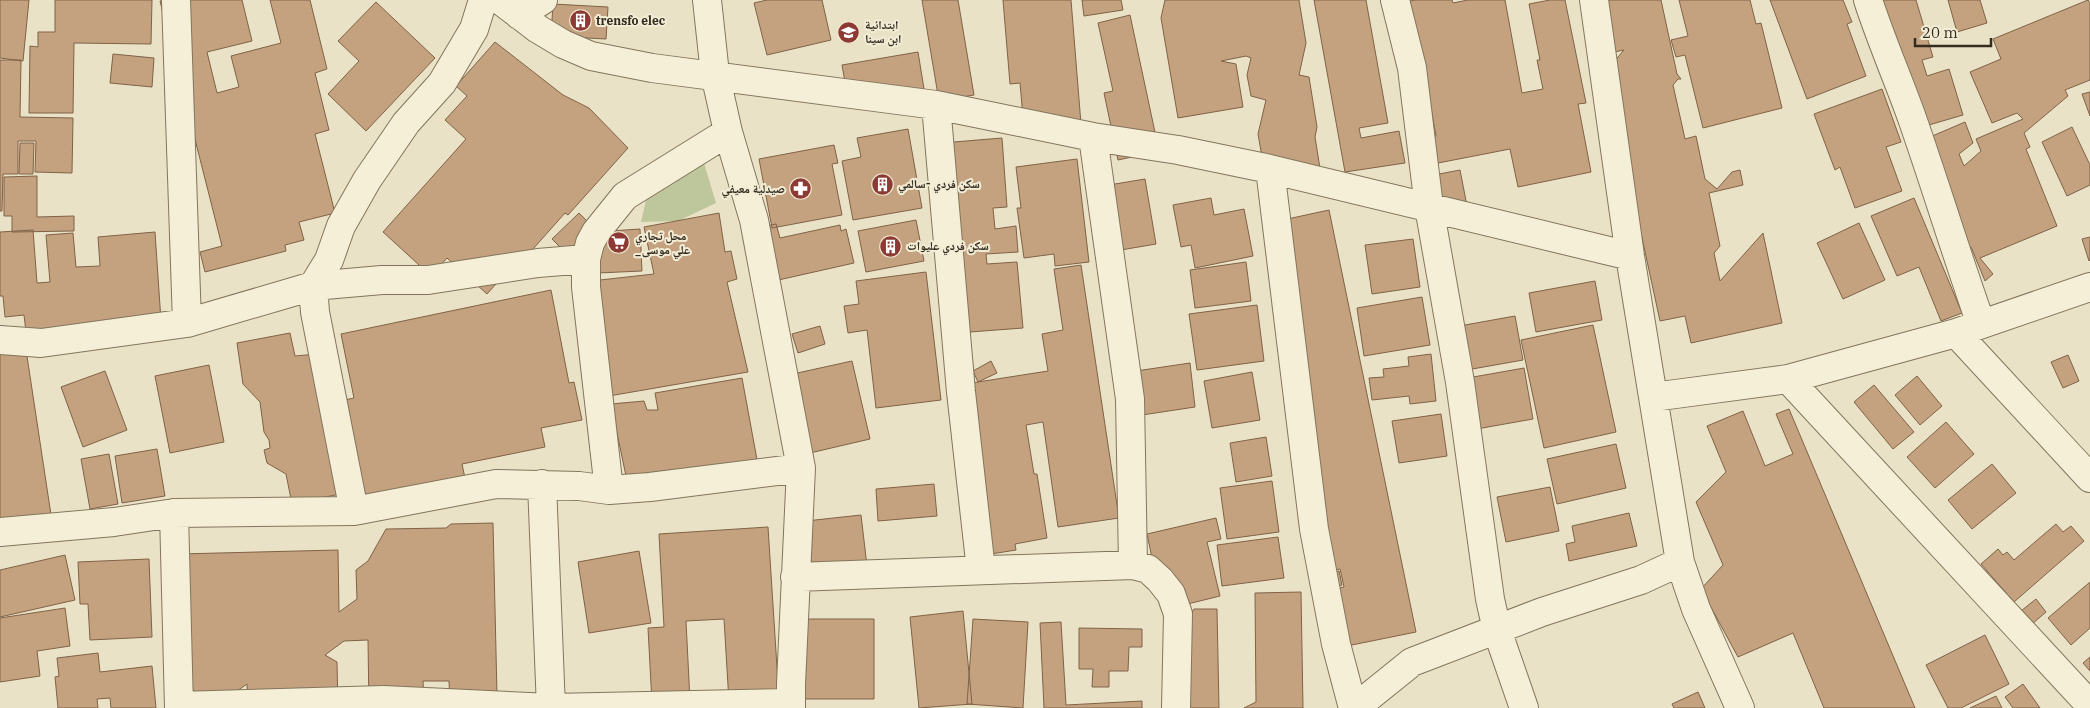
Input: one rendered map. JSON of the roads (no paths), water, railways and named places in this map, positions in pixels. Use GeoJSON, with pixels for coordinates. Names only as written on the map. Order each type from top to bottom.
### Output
{"type":"FeatureCollection","features":[{"type":"Feature","properties":{"kind":"street"},"geometry":{"type":"LineString","coordinates":[[176,0],[187,323]]}},
{"type":"Feature","properties":{"kind":"street"},"geometry":{"type":"LineString","coordinates":[[354,511],[315,312],[313,286],[329,260],[341,226],[367,180],[406,123],[442,83],[474,29],[483,0]]}},
{"type":"Feature","properties":{"kind":"street"},"geometry":{"type":"LineString","coordinates":[[510,7],[543,0]]}},
{"type":"Feature","properties":{"kind":"street"},"geometry":{"type":"LineString","coordinates":[[174,513],[179,707],[383,704],[608,708],[791,705],[801,468],[754,220],[728,132],[714,74],[706,0]]}},
{"type":"Feature","properties":{"kind":"street"},"geometry":{"type":"LineString","coordinates":[[1395,0],[1412,68],[1429,207],[1460,382],[1490,599],[1497,630],[1524,708]]}},
{"type":"Feature","properties":{"kind":"street"},"geometry":{"type":"LineString","coordinates":[[1594,0],[1630,256],[1680,562],[1696,609],[1740,708]]}},
{"type":"Feature","properties":{"kind":"street"},"geometry":{"type":"LineString","coordinates":[[1868,0],[1912,118],[1952,244],[1969,329],[2090,478]]}},
{"type":"Feature","properties":{"kind":"street"},"geometry":{"type":"LineString","coordinates":[[510,7],[563,44],[591,56],[652,68],[714,74],[936,105],[1093,136],[1178,150],[1270,169],[1630,256]]}},
{"type":"Feature","properties":{"kind":"street"},"geometry":{"type":"LineString","coordinates":[[936,105],[961,392],[981,570]]}},
{"type":"Feature","properties":{"kind":"street"},"geometry":{"type":"LineString","coordinates":[[609,490],[586,287],[586,259],[596,232],[625,196],[728,132]]}},
{"type":"Feature","properties":{"kind":"street"},"geometry":{"type":"LineString","coordinates":[[1093,136],[1130,399],[1133,565]]}},
{"type":"Feature","properties":{"kind":"street"},"geometry":{"type":"LineString","coordinates":[[1270,169],[1314,529],[1336,644],[1354,708],[1412,662],[1542,612],[1641,580],[1680,562]]}},
{"type":"Feature","properties":{"kind":"street"},"geometry":{"type":"LineString","coordinates":[[0,340],[41,343],[187,323],[313,286],[382,280],[428,280],[538,263],[586,259]]}},
{"type":"Feature","properties":{"kind":"street"},"geometry":{"type":"LineString","coordinates":[[1653,397],[1788,379],[1969,329],[2090,287]]}},
{"type":"Feature","properties":{"kind":"street"},"geometry":{"type":"LineString","coordinates":[[1788,379],[2090,705]]}},
{"type":"Feature","properties":{"kind":"street"},"geometry":{"type":"LineString","coordinates":[[0,532],[114,522],[174,513],[354,511],[496,484],[542,484],[609,490],[650,487],[801,468]]}},
{"type":"Feature","properties":{"kind":"street"},"geometry":{"type":"LineString","coordinates":[[542,484],[551,708]]}},
{"type":"Feature","properties":{"kind":"street"},"geometry":{"type":"LineString","coordinates":[[795,577],[1133,565],[1148,569],[1171,594],[1178,614],[1176,708]]}},
{"type":"Feature","properties":{"kind":"place","name":"trensfo elec"},"geometry":{"type":"Point","coordinates":[580,21]}},
{"type":"Feature","properties":{"kind":"place","name":"ابتدائية ابن سينا"},"geometry":{"type":"Point","coordinates":[849,32]}},
{"type":"Feature","properties":{"kind":"place","name":"سكن فردي -سالمي"},"geometry":{"type":"Point","coordinates":[882,184]}},
{"type":"Feature","properties":{"kind":"place","name":"صيدلية معيفي"},"geometry":{"type":"Point","coordinates":[801,189]}},
{"type":"Feature","properties":{"kind":"place","name":"محل تجاري _علي موسى"},"geometry":{"type":"Point","coordinates":[619,243]}},
{"type":"Feature","properties":{"kind":"place","name":"سكن فردي عليوات"},"geometry":{"type":"Point","coordinates":[891,246]}}]}
